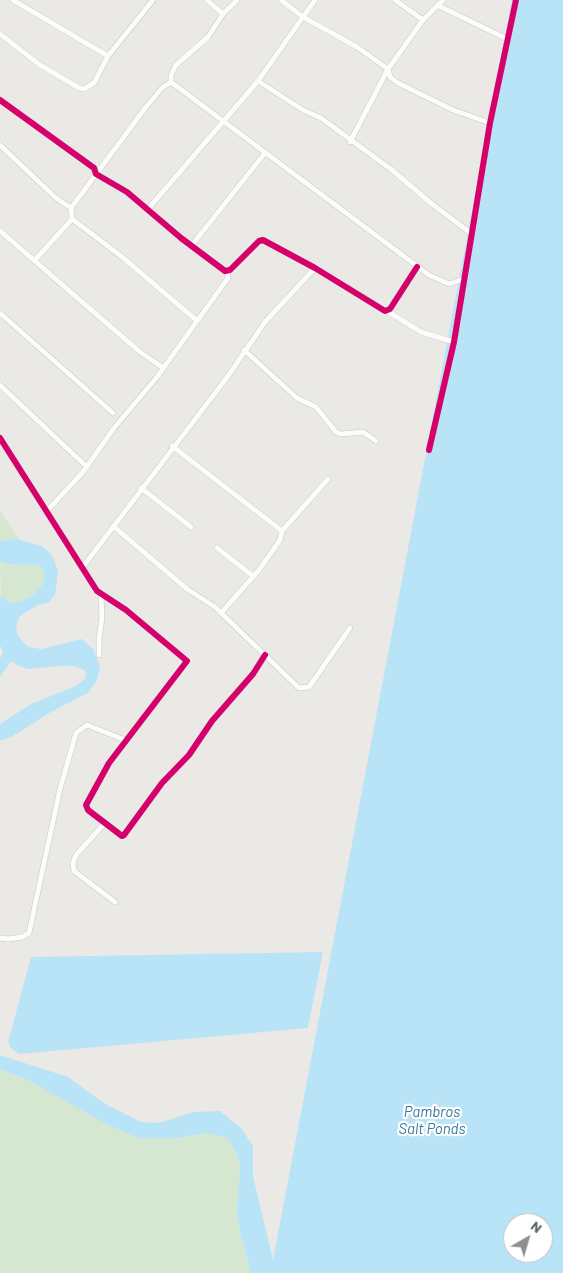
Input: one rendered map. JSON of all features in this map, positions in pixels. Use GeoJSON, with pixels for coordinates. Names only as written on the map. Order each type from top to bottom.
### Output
{"type":"FeatureCollection","features":[{"type":"Feature","properties":{"kind":"street"},"geometry":{"type":"LineString","coordinates":[[13,0],[108,56]]}},
{"type":"Feature","properties":{"kind":"street"},"geometry":{"type":"LineString","coordinates":[[0,34],[40,65],[79,88],[84,89],[94,83],[108,56],[153,0]]}},
{"type":"Feature","properties":{"kind":"street"},"geometry":{"type":"LineString","coordinates":[[207,0],[223,14]]}},
{"type":"Feature","properties":{"kind":"street"},"geometry":{"type":"LineString","coordinates":[[236,0],[223,14],[208,38],[176,65],[170,76],[171,82],[439,282],[449,284],[464,280]]}},
{"type":"Feature","properties":{"kind":"street"},"geometry":{"type":"LineString","coordinates":[[281,0],[303,17],[357,47],[388,69],[390,77],[398,83],[453,110],[490,123]]}},
{"type":"Feature","properties":{"kind":"street"},"geometry":{"type":"LineString","coordinates":[[148,209],[224,123],[258,81],[315,0]]}},
{"type":"Feature","properties":{"kind":"street"},"geometry":{"type":"LineString","coordinates":[[395,0],[423,20]]}},
{"type":"Feature","properties":{"kind":"street"},"geometry":{"type":"LineString","coordinates":[[350,142],[388,69],[423,20],[443,0]]}},
{"type":"Feature","properties":{"kind":"street"},"geometry":{"type":"LineString","coordinates":[[430,450],[454,342],[490,123],[516,0]]}},
{"type":"Feature","properties":{"kind":"street"},"geometry":{"type":"LineString","coordinates":[[439,6],[507,39]]}},
{"type":"Feature","properties":{"kind":"street"},"geometry":{"type":"LineString","coordinates":[[258,81],[303,110],[321,118],[350,142],[392,170],[432,204],[472,234]]}},
{"type":"Feature","properties":{"kind":"street"},"geometry":{"type":"LineString","coordinates":[[171,82],[162,88],[71,208],[72,219],[196,320]]}},
{"type":"Feature","properties":{"kind":"street"},"geometry":{"type":"LineString","coordinates":[[0,100],[94,168],[96,174],[114,184],[148,209],[173,232],[221,269],[227,271],[234,267],[259,241],[263,240],[315,268],[421,332],[454,342]]}},
{"type":"Feature","properties":{"kind":"street"},"geometry":{"type":"LineString","coordinates":[[0,145],[56,198],[71,208]]}},
{"type":"Feature","properties":{"kind":"street"},"geometry":{"type":"LineString","coordinates":[[192,246],[265,153]]}},
{"type":"Feature","properties":{"kind":"street"},"geometry":{"type":"LineString","coordinates":[[34,261],[72,219]]}},
{"type":"Feature","properties":{"kind":"street"},"geometry":{"type":"LineString","coordinates":[[0,231],[140,352],[162,367]]}},
{"type":"Feature","properties":{"kind":"street"},"geometry":{"type":"LineString","coordinates":[[387,310],[417,267]]}},
{"type":"Feature","properties":{"kind":"street"},"geometry":{"type":"LineString","coordinates":[[82,568],[172,446],[210,399],[265,322],[315,268]]}},
{"type":"Feature","properties":{"kind":"street"},"geometry":{"type":"LineString","coordinates":[[46,512],[86,467],[114,428],[157,377],[162,367],[228,278],[227,271]]}},
{"type":"Feature","properties":{"kind":"street"},"geometry":{"type":"LineString","coordinates":[[0,313],[113,413]]}},
{"type":"Feature","properties":{"kind":"street"},"geometry":{"type":"LineString","coordinates":[[244,350],[297,398],[316,407],[336,432],[341,434],[362,432],[376,441]]}},
{"type":"Feature","properties":{"kind":"street"},"geometry":{"type":"LineString","coordinates":[[0,385],[86,467]]}},
{"type":"Feature","properties":{"kind":"street"},"geometry":{"type":"LineString","coordinates":[[0,438],[101,595],[126,610],[187,660],[125,740],[106,768],[86,805],[88,810],[122,836],[124,835],[162,783],[189,755],[212,721],[253,674],[265,655]]}},
{"type":"Feature","properties":{"kind":"street"},"geometry":{"type":"LineString","coordinates":[[172,446],[282,531]]}},
{"type":"Feature","properties":{"kind":"street"},"geometry":{"type":"LineString","coordinates":[[221,613],[253,576],[280,540],[282,531],[328,479]]}},
{"type":"Feature","properties":{"kind":"street"},"geometry":{"type":"LineString","coordinates":[[141,488],[191,527]]}},
{"type":"Feature","properties":{"kind":"street"},"geometry":{"type":"LineString","coordinates":[[113,526],[186,589],[221,613],[299,688],[307,689],[350,628]]}},
{"type":"Feature","properties":{"kind":"street"},"geometry":{"type":"LineString","coordinates":[[217,548],[253,576]]}},
{"type":"Feature","properties":{"kind":"street"},"geometry":{"type":"LineString","coordinates":[[99,656],[98,639],[102,617],[101,595]]}},
{"type":"Feature","properties":{"kind":"street"},"geometry":{"type":"LineString","coordinates":[[0,938],[22,937],[29,932],[60,789],[76,733],[87,725],[125,740]]}},
{"type":"Feature","properties":{"kind":"street"},"geometry":{"type":"LineString","coordinates":[[104,822],[76,855],[73,863],[74,870],[115,902]]}},
{"type":"Feature","properties":{"kind":"green space"},"geometry":{"type":"Polygon","coordinates":[[[0,511],[20,540],[9,539],[0,542],[0,511]]]}},
{"type":"Feature","properties":{"kind":"green space"},"geometry":{"type":"Polygon","coordinates":[[[0,561],[39,565],[45,572],[44,583],[34,594],[21,601],[11,603],[1,598],[0,561]]]}},
{"type":"Feature","properties":{"kind":"green space"},"geometry":{"type":"Polygon","coordinates":[[[0,1069],[62,1097],[177,1138],[208,1133],[227,1138],[237,1154],[240,1167],[237,1214],[251,1273],[0,1273],[0,1069]]]}},
{"type":"Feature","properties":{"kind":"water","name":"Pambros Salt Ponds"},"geometry":{"type":"Polygon","coordinates":[[[512,0],[563,0],[563,1273],[251,1273],[237,1214],[240,1167],[237,1154],[227,1138],[208,1133],[177,1138],[139,1138],[108,1125],[28,1080],[0,1069],[0,1055],[68,1077],[105,1104],[141,1122],[159,1123],[193,1112],[220,1111],[241,1128],[253,1146],[253,1176],[273,1260],[512,0]]]}},
{"type":"Feature","properties":{"kind":"water"},"geometry":{"type":"Polygon","coordinates":[[[9,539],[42,546],[52,555],[58,571],[55,595],[49,602],[36,606],[19,617],[16,627],[18,636],[28,647],[41,649],[82,639],[94,650],[100,667],[97,680],[88,693],[51,712],[13,736],[0,741],[0,724],[31,704],[76,686],[85,679],[86,671],[73,666],[28,669],[11,661],[0,677],[0,659],[3,652],[0,645],[0,596],[11,603],[21,601],[34,594],[44,583],[45,572],[39,565],[7,564],[0,561],[0,542],[9,539]]]}},
{"type":"Feature","properties":{"kind":"water"},"geometry":{"type":"Polygon","coordinates":[[[323,952],[308,1028],[19,1054],[11,1048],[8,1042],[31,957],[323,952]]]}},
{"type":"Feature","properties":{"kind":"cycle path"},"geometry":{"type":"LineString","coordinates":[[429,450],[454,342],[490,123],[516,0]]}},
{"type":"Feature","properties":{"kind":"cycle path"},"geometry":{"type":"LineString","coordinates":[[0,100],[94,168],[96,174],[127,192],[181,238],[225,271],[230,270],[259,241],[263,240],[315,268],[385,311],[390,309],[417,267]]}},
{"type":"Feature","properties":{"kind":"cycle path"},"geometry":{"type":"LineString","coordinates":[[0,438],[97,591],[126,610],[187,661],[109,763],[86,805],[88,810],[122,836],[124,835],[162,783],[189,755],[212,721],[253,674],[265,655]]}}]}
